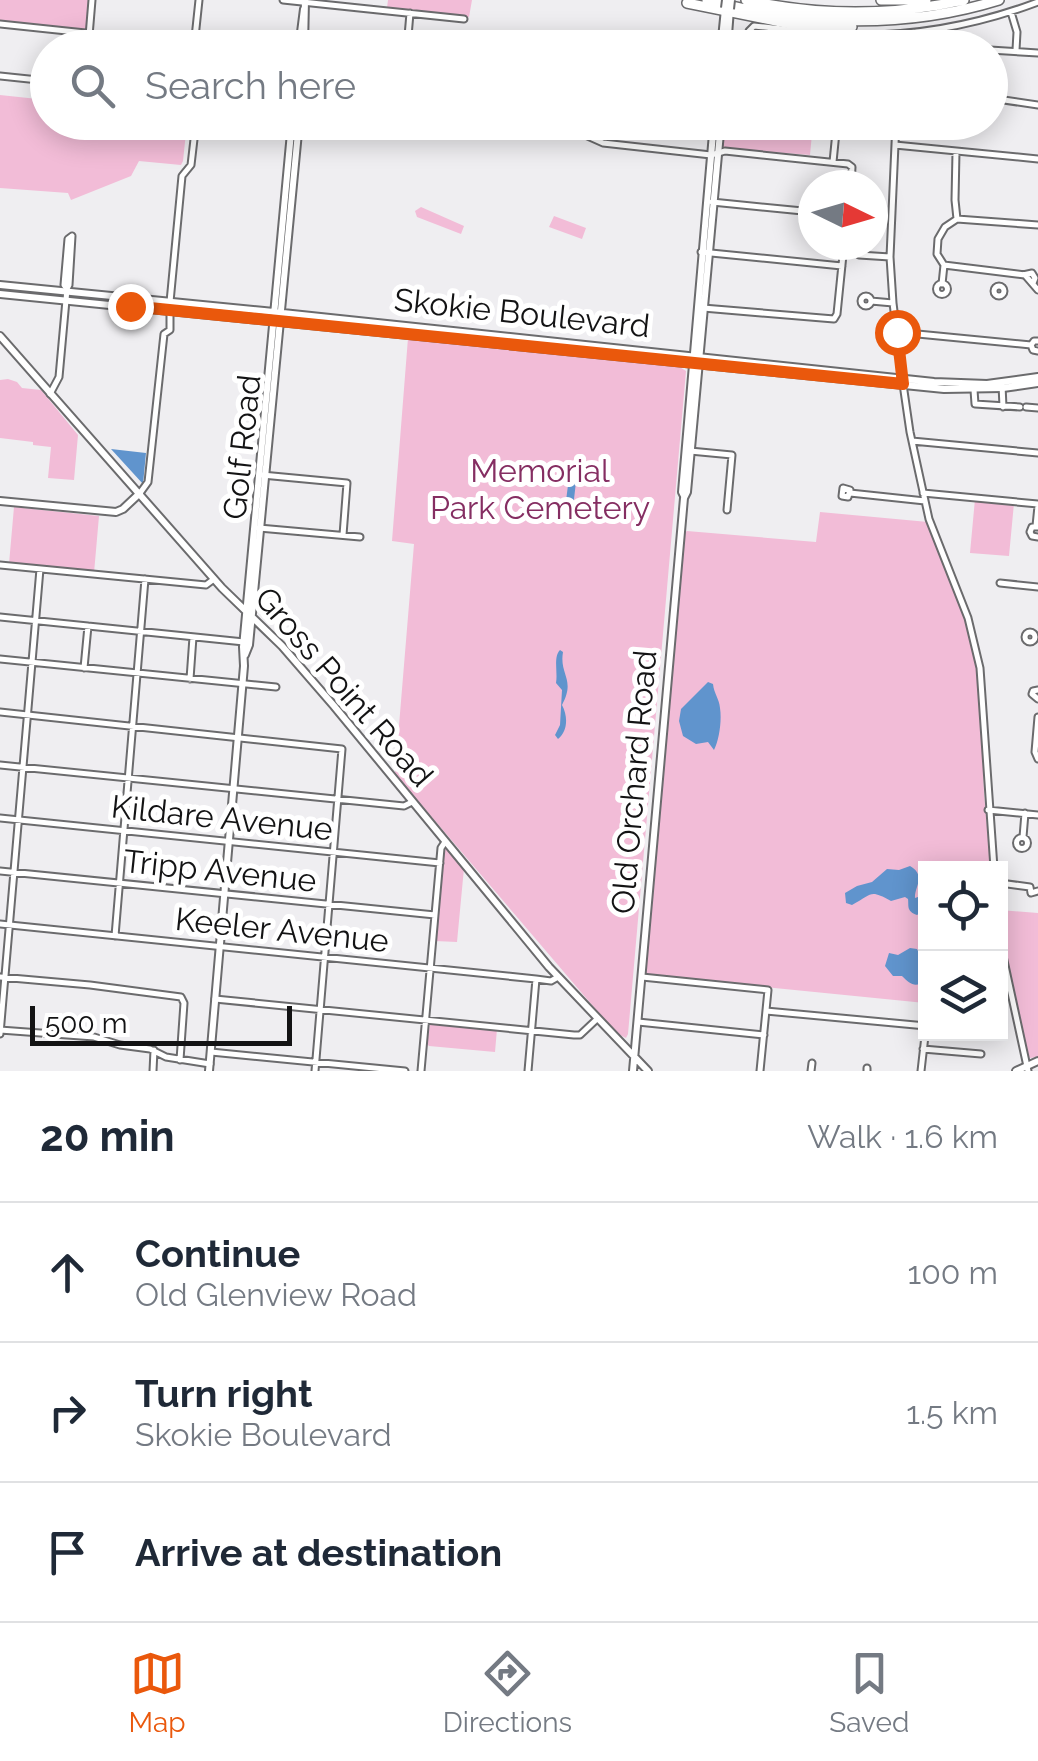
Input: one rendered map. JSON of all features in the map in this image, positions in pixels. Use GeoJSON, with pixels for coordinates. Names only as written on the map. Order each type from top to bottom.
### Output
{"type":"FeatureCollection","features":[{"type":"Feature","properties":{"kind":"highway"},"geometry":{"type":"LineString","coordinates":[[708,0],[797,18],[914,20]]}},
{"type":"Feature","properties":{"kind":"highway"},"geometry":{"type":"LineString","coordinates":[[746,0],[817,11],[866,12],[912,10],[964,0]]}},
{"type":"Feature","properties":{"kind":"highway"},"geometry":{"type":"LineString","coordinates":[[881,0],[926,0]]}},
{"type":"Feature","properties":{"kind":"highway"},"geometry":{"type":"LineString","coordinates":[[682,2],[728,7],[800,26],[836,28],[886,26],[1000,0]]}},
{"type":"Feature","properties":{"kind":"highway"},"geometry":{"type":"LineString","coordinates":[[682,2],[718,13],[724,24]]}},
{"type":"Feature","properties":{"kind":"main road"},"geometry":{"type":"LineString","coordinates":[[301,30],[305,3]]}},
{"type":"Feature","properties":{"kind":"main road"},"geometry":{"type":"LineString","coordinates":[[724,30],[728,7]]}},
{"type":"Feature","properties":{"kind":"main road","name":"Golf Road"},"geometry":{"type":"LineString","coordinates":[[245,656],[293,140]]}},
{"type":"Feature","properties":{"kind":"main road","name":"Old Orchard Road"},"geometry":{"type":"LineString","coordinates":[[633,1071],[715,140]]}},
{"type":"Feature","properties":{"kind":"main road","name":"Old Orchard Road"},"geometry":{"type":"LineString","coordinates":[[695,360],[703,308],[705,253]]}},
{"type":"Feature","properties":{"kind":"main road","name":"Skokie Boulevard"},"geometry":{"type":"LineString","coordinates":[[0,286],[974,390],[1038,380]]}},
{"type":"Feature","properties":{"kind":"main road","name":"Skokie Boulevard"},"geometry":{"type":"LineString","coordinates":[[0,294],[67,294]]}},
{"type":"Feature","properties":{"kind":"main road","name":"Gross Point Road"},"geometry":{"type":"LineString","coordinates":[[0,336],[214,578],[330,702],[558,977],[648,1071]]}},
{"type":"Feature","properties":{"kind":"main road","name":"Skokie Boulevard"},"geometry":{"type":"LineString","coordinates":[[902,382],[1002,385]]}},
{"type":"Feature","properties":{"kind":"main road","name":"Golf Road"},"geometry":{"type":"LineString","coordinates":[[209,1068],[261,475]]}},
{"type":"Feature","properties":{"kind":"main road"},"geometry":{"type":"LineString","coordinates":[[0,501],[112,512],[124,509],[140,494]]}},
{"type":"Feature","properties":{"kind":"main road"},"geometry":{"type":"LineString","coordinates":[[1016,1071],[1038,1060]]}},
{"type":"Feature","properties":{"kind":"street"},"geometry":{"type":"LineString","coordinates":[[89,30],[92,0]]}},
{"type":"Feature","properties":{"kind":"street"},"geometry":{"type":"LineString","coordinates":[[196,30],[199,0]]}},
{"type":"Feature","properties":{"kind":"street"},"geometry":{"type":"LineString","coordinates":[[283,0],[358,4],[464,19]]}},
{"type":"Feature","properties":{"kind":"street"},"geometry":{"type":"LineString","coordinates":[[927,30],[973,22],[1038,2]]}},
{"type":"Feature","properties":{"kind":"street"},"geometry":{"type":"LineString","coordinates":[[1012,12],[1016,50]]}},
{"type":"Feature","properties":{"kind":"street"},"geometry":{"type":"LineString","coordinates":[[409,30],[410,13]]}},
{"type":"Feature","properties":{"kind":"street"},"geometry":{"type":"LineString","coordinates":[[0,24],[59,30]]}},
{"type":"Feature","properties":{"kind":"street"},"geometry":{"type":"LineString","coordinates":[[750,30],[754,26],[778,30]]}},
{"type":"Feature","properties":{"kind":"street"},"geometry":{"type":"LineString","coordinates":[[1008,50],[1038,52]]}},
{"type":"Feature","properties":{"kind":"street"},"geometry":{"type":"LineString","coordinates":[[0,76],[30,79]]}},
{"type":"Feature","properties":{"kind":"street"},"geometry":{"type":"LineString","coordinates":[[1008,101],[1038,105]]}},
{"type":"Feature","properties":{"kind":"street"},"geometry":{"type":"LineString","coordinates":[[140,494],[148,482],[164,334],[170,330],[182,176],[191,165],[194,140]]}},
{"type":"Feature","properties":{"kind":"street"},"geometry":{"type":"LineString","coordinates":[[596,140],[714,154],[833,162],[850,165],[852,170]]}},
{"type":"Feature","properties":{"kind":"street"},"geometry":{"type":"LineString","coordinates":[[833,162],[835,140]]}},
{"type":"Feature","properties":{"kind":"street"},"geometry":{"type":"LineString","coordinates":[[895,140],[890,257],[902,382],[924,502],[959,592],[976,651],[982,686],[993,861]]}},
{"type":"Feature","properties":{"kind":"street"},"geometry":{"type":"LineString","coordinates":[[895,145],[1038,159]]}},
{"type":"Feature","properties":{"kind":"street"},"geometry":{"type":"LineString","coordinates":[[956,151],[957,219]]}},
{"type":"Feature","properties":{"kind":"street"},"geometry":{"type":"LineString","coordinates":[[709,202],[798,211]]}},
{"type":"Feature","properties":{"kind":"street"},"geometry":{"type":"LineString","coordinates":[[942,284],[944,266],[937,254],[938,239],[946,226],[957,219],[1038,225]]}},
{"type":"Feature","properties":{"kind":"street"},"geometry":{"type":"LineString","coordinates":[[50,394],[60,377],[72,236],[68,240],[65,271],[67,294]]}},
{"type":"Feature","properties":{"kind":"street"},"geometry":{"type":"LineString","coordinates":[[705,253],[842,266]]}},
{"type":"Feature","properties":{"kind":"street"},"geometry":{"type":"LineString","coordinates":[[703,308],[834,319],[843,260]]}},
{"type":"Feature","properties":{"kind":"street"},"geometry":{"type":"LineString","coordinates":[[944,266],[1023,275],[1036,287]]}},
{"type":"Feature","properties":{"kind":"street"},"geometry":{"type":"LineString","coordinates":[[1000,286],[1001,273]]}},
{"type":"Feature","properties":{"kind":"street"},"geometry":{"type":"LineString","coordinates":[[872,301],[892,303]]}},
{"type":"Feature","properties":{"kind":"street"},"geometry":{"type":"LineString","coordinates":[[897,332],[1031,346],[1038,351]]}},
{"type":"Feature","properties":{"kind":"street"},"geometry":{"type":"LineString","coordinates":[[1031,346],[1038,340]]}},
{"type":"Feature","properties":{"kind":"street"},"geometry":{"type":"LineString","coordinates":[[1002,385],[1003,407]]}},
{"type":"Feature","properties":{"kind":"street"},"geometry":{"type":"LineString","coordinates":[[974,390],[975,404],[1038,408]]}},
{"type":"Feature","properties":{"kind":"street"},"geometry":{"type":"LineString","coordinates":[[912,440],[1038,453]]}},
{"type":"Feature","properties":{"kind":"street"},"geometry":{"type":"LineString","coordinates":[[688,451],[732,455],[727,510]]}},
{"type":"Feature","properties":{"kind":"street"},"geometry":{"type":"LineString","coordinates":[[261,475],[347,484],[342,535]]}},
{"type":"Feature","properties":{"kind":"street"},"geometry":{"type":"LineString","coordinates":[[922,492],[1038,505],[1037,527],[1031,528],[1030,533],[1038,537]]}},
{"type":"Feature","properties":{"kind":"street"},"geometry":{"type":"LineString","coordinates":[[850,493],[924,502]]}},
{"type":"Feature","properties":{"kind":"street"},"geometry":{"type":"LineString","coordinates":[[259,528],[360,537]]}},
{"type":"Feature","properties":{"kind":"street"},"geometry":{"type":"LineString","coordinates":[[0,564],[206,585],[214,578]]}},
{"type":"Feature","properties":{"kind":"street"},"geometry":{"type":"LineString","coordinates":[[40,568],[0,1031],[94,1037],[154,1050],[162,1056],[209,1068]]}},
{"type":"Feature","properties":{"kind":"street"},"geometry":{"type":"LineString","coordinates":[[114,936],[146,579]]}},
{"type":"Feature","properties":{"kind":"street"},"geometry":{"type":"LineString","coordinates":[[1000,583],[1038,586]]}},
{"type":"Feature","properties":{"kind":"street"},"geometry":{"type":"LineString","coordinates":[[0,618],[244,642]]}},
{"type":"Feature","properties":{"kind":"street"},"geometry":{"type":"LineString","coordinates":[[84,668],[88,626]]}},
{"type":"Feature","properties":{"kind":"street"},"geometry":{"type":"LineString","coordinates":[[190,679],[193,636]]}},
{"type":"Feature","properties":{"kind":"street"},"geometry":{"type":"LineString","coordinates":[[0,659],[276,688]]}},
{"type":"Feature","properties":{"kind":"street"},"geometry":{"type":"LineString","coordinates":[[1038,690],[1032,694],[1038,698]]}},
{"type":"Feature","properties":{"kind":"street"},"geometry":{"type":"LineString","coordinates":[[0,712],[342,749],[316,1071]]}},
{"type":"Feature","properties":{"kind":"street"},"geometry":{"type":"LineString","coordinates":[[1038,717],[1038,760]]}},
{"type":"Feature","properties":{"kind":"street"},"geometry":{"type":"LineString","coordinates":[[0,765],[404,806],[412,802]]}},
{"type":"Feature","properties":{"kind":"street"},"geometry":{"type":"LineString","coordinates":[[988,810],[1038,815]]}},
{"type":"Feature","properties":{"kind":"street"},"geometry":{"type":"LineString","coordinates":[[1023,837],[1025,814]]}},
{"type":"Feature","properties":{"kind":"street","name":"Kildare Avenue"},"geometry":{"type":"LineString","coordinates":[[0,818],[440,863]]}},
{"type":"Feature","properties":{"kind":"street"},"geometry":{"type":"LineString","coordinates":[[422,1071],[441,848],[445,842]]}},
{"type":"Feature","properties":{"kind":"street","name":"Tripp Avenue"},"geometry":{"type":"LineString","coordinates":[[0,871],[435,916]]}},
{"type":"Feature","properties":{"kind":"street"},"geometry":{"type":"LineString","coordinates":[[1008,884],[1033,884],[1038,889]]}},
{"type":"Feature","properties":{"kind":"street","name":"Keeler Avenue"},"geometry":{"type":"LineString","coordinates":[[0,924],[536,979],[558,977]]}},
{"type":"Feature","properties":{"kind":"street"},"geometry":{"type":"LineString","coordinates":[[1003,951],[1027,1068]]}},
{"type":"Feature","properties":{"kind":"street"},"geometry":{"type":"LineString","coordinates":[[2,977],[183,998],[180,1060]]}},
{"type":"Feature","properties":{"kind":"street"},"geometry":{"type":"LineString","coordinates":[[642,978],[768,990],[760,1071]]}},
{"type":"Feature","properties":{"kind":"street"},"geometry":{"type":"LineString","coordinates":[[528,1071],[536,979]]}},
{"type":"Feature","properties":{"kind":"street"},"geometry":{"type":"LineString","coordinates":[[215,999],[577,1035],[597,1019]]}},
{"type":"Feature","properties":{"kind":"street"},"geometry":{"type":"LineString","coordinates":[[766,1011],[918,1025]]}},
{"type":"Feature","properties":{"kind":"street"},"geometry":{"type":"LineString","coordinates":[[638,1022],[764,1035]]}},
{"type":"Feature","properties":{"kind":"street"},"geometry":{"type":"LineString","coordinates":[[921,1071],[924,1041]]}},
{"type":"Feature","properties":{"kind":"street"},"geometry":{"type":"LineString","coordinates":[[923,1048],[981,1054]]}},
{"type":"Feature","properties":{"kind":"street"},"geometry":{"type":"LineString","coordinates":[[152,1071],[154,1050]]}},
{"type":"Feature","properties":{"kind":"street"},"geometry":{"type":"LineString","coordinates":[[211,1052],[406,1071]]}},
{"type":"Feature","properties":{"kind":"green space"},"geometry":{"type":"Polygon","coordinates":[[[0,0],[90,0],[87,30],[0,22],[0,0]]]}},
{"type":"Feature","properties":{"kind":"green space"},"geometry":{"type":"Polygon","coordinates":[[[388,0],[472,0],[469,17],[387,8],[388,0]]]}},
{"type":"Feature","properties":{"kind":"green space"},"geometry":{"type":"Polygon","coordinates":[[[0,95],[30,98],[30,140],[185,140],[181,165],[139,161],[131,176],[71,200],[68,193],[0,188],[0,95]]]}},
{"type":"Feature","properties":{"kind":"green space"},"geometry":{"type":"Polygon","coordinates":[[[723,140],[811,140],[810,155],[722,148],[723,140]]]}},
{"type":"Feature","properties":{"kind":"green space"},"geometry":{"type":"Polygon","coordinates":[[[421,207],[464,226],[461,234],[417,217],[415,211],[421,207]]]}},
{"type":"Feature","properties":{"kind":"green space"},"geometry":{"type":"Polygon","coordinates":[[[554,216],[586,228],[582,239],[549,227],[554,216]]]}},
{"type":"Feature","properties":{"kind":"green space","name":"Memorial Park Cemetery"},"geometry":{"type":"Polygon","coordinates":[[[408,338],[678,366],[686,371],[626,1038],[598,1012],[395,774],[414,544],[392,541],[408,338]]]}},
{"type":"Feature","properties":{"kind":"green space"},"geometry":{"type":"Polygon","coordinates":[[[8,379],[22,388],[41,390],[78,435],[74,480],[48,478],[51,447],[0,438],[0,380],[8,379]]]}},
{"type":"Feature","properties":{"kind":"green space"},"geometry":{"type":"Polygon","coordinates":[[[975,499],[1014,503],[1009,556],[970,553],[975,499]]]}},
{"type":"Feature","properties":{"kind":"green space"},"geometry":{"type":"Polygon","coordinates":[[[14,507],[99,516],[94,573],[9,564],[14,507]]]}},
{"type":"Feature","properties":{"kind":"green space"},"geometry":{"type":"Polygon","coordinates":[[[820,512],[928,522],[964,612],[975,652],[990,861],[918,861],[918,1002],[645,975],[684,533],[816,542],[820,512]]]}},
{"type":"Feature","properties":{"kind":"green space"},"geometry":{"type":"Polygon","coordinates":[[[444,847],[464,868],[457,942],[435,941],[444,847]]]}},
{"type":"Feature","properties":{"kind":"green space"},"geometry":{"type":"Polygon","coordinates":[[[1008,911],[1038,913],[1038,1057],[1030,1058],[1008,968],[1008,911]]]}},
{"type":"Feature","properties":{"kind":"green space"},"geometry":{"type":"Polygon","coordinates":[[[430,1024],[497,1029],[495,1052],[429,1046],[430,1024]]]}},
{"type":"Feature","properties":{"kind":"water"},"geometry":{"type":"Polygon","coordinates":[[[111,449],[146,453],[143,484],[111,449]]]}},
{"type":"Feature","properties":{"kind":"water"},"geometry":{"type":"Polygon","coordinates":[[[571,461],[578,464],[573,508],[567,511],[565,509],[571,461]]]}},
{"type":"Feature","properties":{"kind":"water"},"geometry":{"type":"Polygon","coordinates":[[[560,650],[568,689],[562,705],[565,728],[558,739],[555,735],[560,725],[562,690],[556,683],[556,661],[560,650]]]}},
{"type":"Feature","properties":{"kind":"water"},"geometry":{"type":"Polygon","coordinates":[[[708,682],[713,684],[721,713],[714,750],[708,742],[696,744],[683,736],[679,721],[681,709],[708,682]]]}},
{"type":"Feature","properties":{"kind":"water"},"geometry":{"type":"Polygon","coordinates":[[[910,866],[918,874],[918,914],[910,910],[905,897],[891,901],[871,894],[852,905],[846,903],[845,893],[872,882],[887,869],[910,866]]]}},
{"type":"Feature","properties":{"kind":"water"},"geometry":{"type":"Polygon","coordinates":[[[910,948],[917,949],[918,984],[893,976],[885,966],[889,953],[898,955],[910,948]]]}},
{"type":"Feature","properties":{"kind":"route"},"geometry":{"type":"LineString","coordinates":[[130,306],[903,384],[897,332]]}}]}
